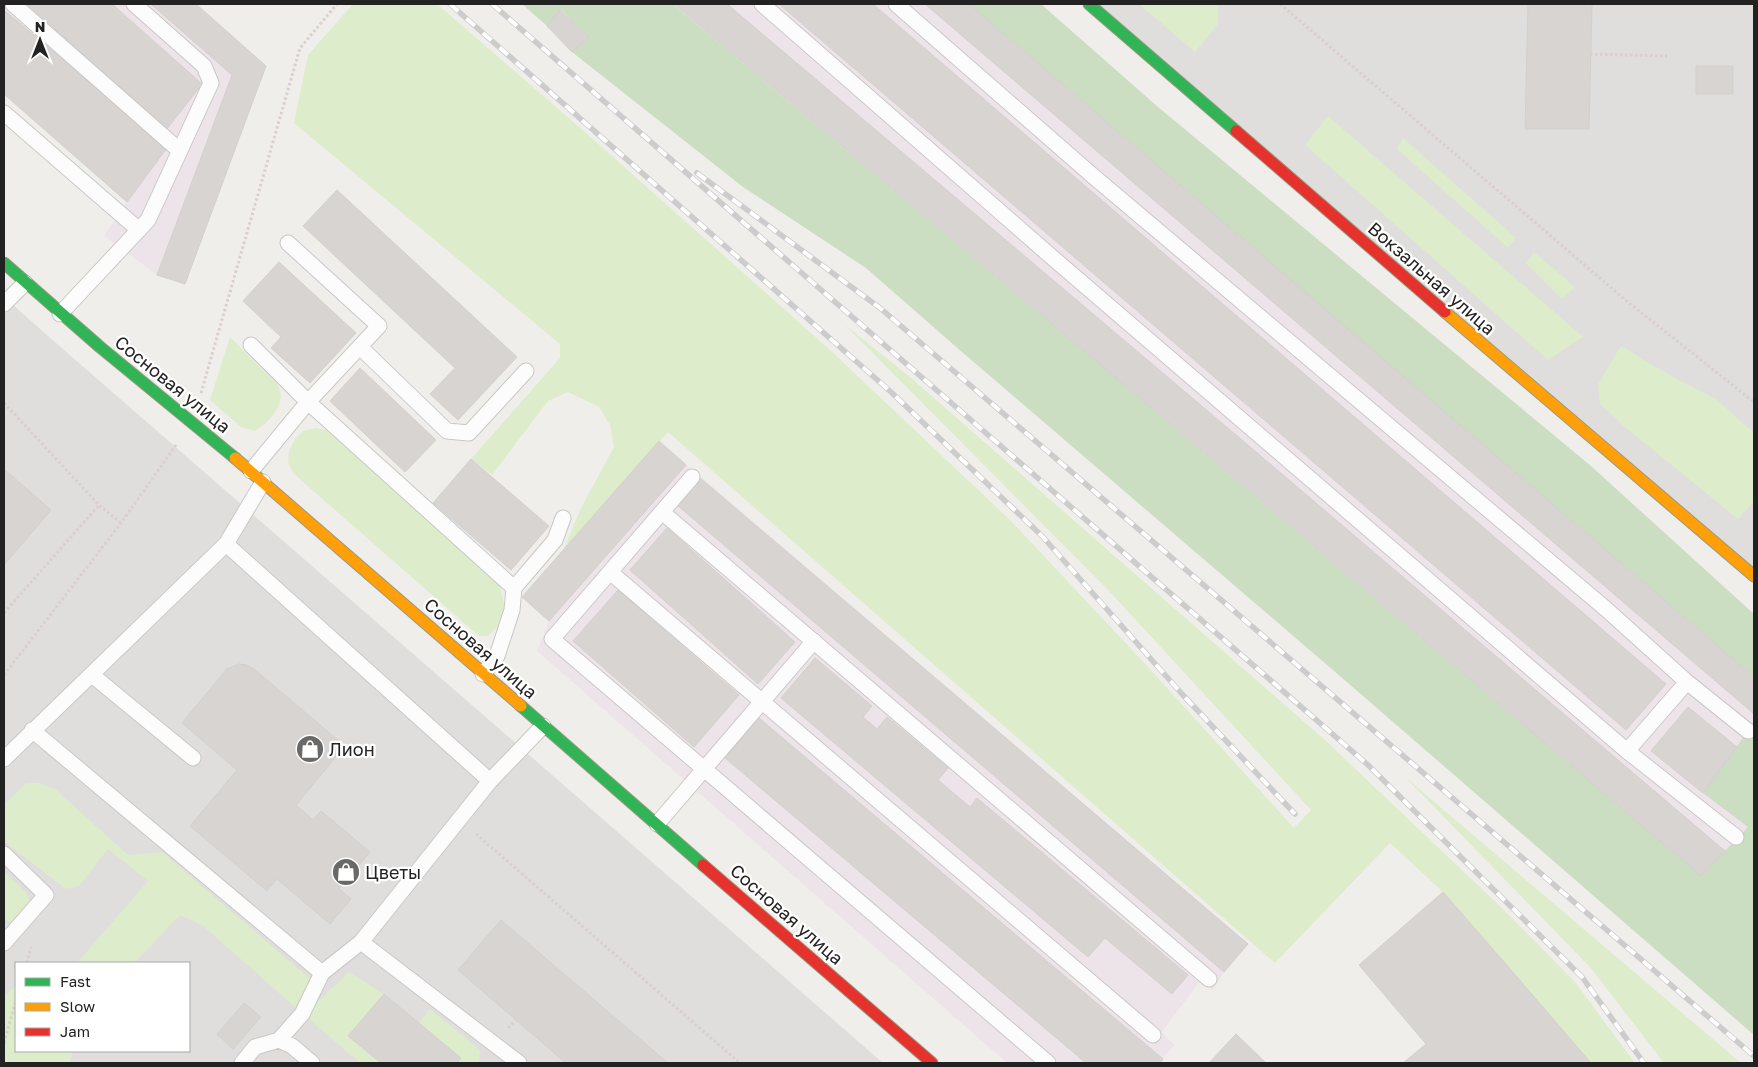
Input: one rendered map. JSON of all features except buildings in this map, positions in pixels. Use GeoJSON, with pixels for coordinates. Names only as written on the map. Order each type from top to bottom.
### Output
{"type":"FeatureCollection","features":[{"type":"Feature","properties":{"kind":"street","name":"Вокзальная улица"},"geometry":{"type":"LineString","coordinates":[[1089,4],[1532,388],[1754,576]]}},
{"type":"Feature","properties":{"kind":"street","name":"Сосновая улица"},"geometry":{"type":"LineString","coordinates":[[4,263],[60,314],[251,471],[932,1063]]}},
{"type":"Feature","properties":{"kind":"lane"},"geometry":{"type":"LineString","coordinates":[[13,4],[180,151]]}},
{"type":"Feature","properties":{"kind":"lane"},"geometry":{"type":"LineString","coordinates":[[60,314],[148,220],[211,83],[204,66],[134,4]]}},
{"type":"Feature","properties":{"kind":"lane"},"geometry":{"type":"LineString","coordinates":[[762,4],[1053,259],[1627,751],[1736,837]]}},
{"type":"Feature","properties":{"kind":"lane"},"geometry":{"type":"LineString","coordinates":[[896,4],[1093,176],[1606,609],[1687,682],[1748,731]]}},
{"type":"Feature","properties":{"kind":"lane"},"geometry":{"type":"LineString","coordinates":[[4,113],[139,230]]}},
{"type":"Feature","properties":{"kind":"lane"},"geometry":{"type":"LineString","coordinates":[[251,471],[308,402],[379,326],[288,243]]}},
{"type":"Feature","properties":{"kind":"lane"},"geometry":{"type":"LineString","coordinates":[[4,304],[25,283]]}},
{"type":"Feature","properties":{"kind":"lane"},"geometry":{"type":"LineString","coordinates":[[251,346],[308,402],[514,588]]}},
{"type":"Feature","properties":{"kind":"lane"},"geometry":{"type":"LineString","coordinates":[[360,347],[447,431],[469,433],[526,371]]}},
{"type":"Feature","properties":{"kind":"lane"},"geometry":{"type":"LineString","coordinates":[[692,477],[552,639],[1048,1063]]}},
{"type":"Feature","properties":{"kind":"lane"},"geometry":{"type":"LineString","coordinates":[[4,759],[32,730],[92,676],[226,544],[263,482]]}},
{"type":"Feature","properties":{"kind":"lane"},"geometry":{"type":"LineString","coordinates":[[662,512],[1209,979]]}},
{"type":"Feature","properties":{"kind":"lane"},"geometry":{"type":"LineString","coordinates":[[483,674],[498,656],[512,610],[514,588],[555,540],[563,518]]}},
{"type":"Feature","properties":{"kind":"lane"},"geometry":{"type":"LineString","coordinates":[[226,544],[490,781]]}},
{"type":"Feature","properties":{"kind":"lane"},"geometry":{"type":"LineString","coordinates":[[610,572],[1153,1035]]}},
{"type":"Feature","properties":{"kind":"lane"},"geometry":{"type":"LineString","coordinates":[[657,824],[814,641]]}},
{"type":"Feature","properties":{"kind":"lane"},"geometry":{"type":"LineString","coordinates":[[92,676],[193,758]]}},
{"type":"Feature","properties":{"kind":"lane"},"geometry":{"type":"LineString","coordinates":[[1627,751],[1687,682]]}},
{"type":"Feature","properties":{"kind":"lane"},"geometry":{"type":"LineString","coordinates":[[242,1063],[255,1047],[279,1040],[302,1014],[322,973],[361,942],[490,781],[543,726]]}},
{"type":"Feature","properties":{"kind":"lane"},"geometry":{"type":"LineString","coordinates":[[32,730],[322,973]]}},
{"type":"Feature","properties":{"kind":"lane"},"geometry":{"type":"LineString","coordinates":[[4,854],[46,895],[4,943]]}},
{"type":"Feature","properties":{"kind":"lane"},"geometry":{"type":"LineString","coordinates":[[361,942],[519,1063]]}},
{"type":"Feature","properties":{"kind":"lane"},"geometry":{"type":"LineString","coordinates":[[279,1040],[292,1046],[312,1063]]}},
{"type":"Feature","properties":{"kind":"path"},"geometry":{"type":"LineString","coordinates":[[4,675],[121,523],[193,422],[300,48],[337,4]]}},
{"type":"Feature","properties":{"kind":"path"},"geometry":{"type":"LineString","coordinates":[[1280,4],[1628,303],[1754,402]]}},
{"type":"Feature","properties":{"kind":"path"},"geometry":{"type":"LineString","coordinates":[[1590,54],[1667,56]]}},
{"type":"Feature","properties":{"kind":"path"},"geometry":{"type":"LineString","coordinates":[[4,403],[98,505],[121,523]]}},
{"type":"Feature","properties":{"kind":"path"},"geometry":{"type":"LineString","coordinates":[[4,613],[98,505]]}},
{"type":"Feature","properties":{"kind":"path"},"geometry":{"type":"LineString","coordinates":[[459,820],[740,1063]]}},
{"type":"Feature","properties":{"kind":"path"},"geometry":{"type":"LineString","coordinates":[[4,1044],[15,1004]]}},
{"type":"Feature","properties":{"kind":"shaded area"},"geometry":{"type":"Polygon","coordinates":[[[4,4],[196,4],[266,66],[185,284],[157,275],[104,236],[127,202],[4,94],[4,4]]]}},
{"type":"Feature","properties":{"kind":"shaded area"},"geometry":{"type":"Polygon","coordinates":[[[674,4],[969,4],[1754,677],[1754,723],[1748,827],[1701,876],[674,4]]]}},
{"type":"Feature","properties":{"kind":"shaded area"},"geometry":{"type":"Polygon","coordinates":[[[1089,4],[1754,4],[1754,576],[1089,4]]]}},
{"type":"Feature","properties":{"kind":"shaded area"},"geometry":{"type":"Polygon","coordinates":[[[4,297],[56,343],[883,1063],[4,1063],[4,297]]]}},
{"type":"Feature","properties":{"kind":"shaded area"},"geometry":{"type":"Polygon","coordinates":[[[659,441],[1248,944],[1224,972],[1213,990],[1200,981],[1162,1032],[1174,1045],[1160,1063],[1007,1063],[537,651],[549,621],[522,597],[659,441]]]}},
{"type":"Feature","properties":{"kind":"green space"},"geometry":{"type":"Polygon","coordinates":[[[353,4],[437,4],[586,133],[830,350],[1011,521],[1149,668],[1294,828],[1311,810],[1110,592],[845,325],[910,377],[1326,741],[1504,910],[1575,982],[1635,1063],[1591,1063],[1443,892],[1390,843],[1275,963],[668,432],[564,549],[581,508],[614,447],[610,425],[599,407],[568,392],[548,401],[492,475],[471,459],[560,358],[560,344],[294,123],[308,55],[353,4]]]}},
{"type":"Feature","properties":{"kind":"green space"},"geometry":{"type":"Polygon","coordinates":[[[522,4],[673,4],[1701,876],[1748,827],[1703,793],[1754,723],[1754,1035],[866,268],[743,187],[572,52],[589,37],[561,10],[547,26],[522,4]]]}},
{"type":"Feature","properties":{"kind":"green space"},"geometry":{"type":"Polygon","coordinates":[[[969,4],[1041,4],[1158,107],[1591,466],[1754,614],[1754,677],[969,4]]]}},
{"type":"Feature","properties":{"kind":"green space"},"geometry":{"type":"Polygon","coordinates":[[[1139,4],[1218,4],[1218,24],[1195,52],[1139,4]]]}},
{"type":"Feature","properties":{"kind":"green space"},"geometry":{"type":"Polygon","coordinates":[[[1328,116],[1583,337],[1548,360],[1305,145],[1328,116]]]}},
{"type":"Feature","properties":{"kind":"green space"},"geometry":{"type":"Polygon","coordinates":[[[1403,138],[1516,238],[1508,248],[1397,149],[1403,138]]]}},
{"type":"Feature","properties":{"kind":"green space"},"geometry":{"type":"Polygon","coordinates":[[[1534,252],[1575,287],[1562,299],[1526,263],[1534,252]]]}},
{"type":"Feature","properties":{"kind":"green space"},"geometry":{"type":"Polygon","coordinates":[[[230,337],[274,380],[280,391],[281,398],[276,411],[266,423],[255,431],[241,427],[210,400],[230,337]]]}},
{"type":"Feature","properties":{"kind":"green space"},"geometry":{"type":"Polygon","coordinates":[[[1621,346],[1673,377],[1716,399],[1754,433],[1754,501],[1738,519],[1626,428],[1600,404],[1598,384],[1621,346]]]}},
{"type":"Feature","properties":{"kind":"green space"},"geometry":{"type":"Polygon","coordinates":[[[315,428],[326,430],[337,437],[499,585],[504,613],[499,624],[488,636],[479,636],[294,474],[288,463],[289,451],[295,439],[303,431],[315,428]]]}},
{"type":"Feature","properties":{"kind":"green space"},"geometry":{"type":"Polygon","coordinates":[[[1405,777],[1741,1063],[1664,1063],[1590,967],[1405,777]]]}},
{"type":"Feature","properties":{"kind":"green space"},"geometry":{"type":"Polygon","coordinates":[[[26,783],[38,783],[55,789],[128,855],[162,852],[309,978],[308,990],[295,1007],[202,925],[180,915],[135,962],[78,962],[148,881],[108,849],[79,886],[66,889],[5,842],[4,805],[26,783]]]}},
{"type":"Feature","properties":{"kind":"green space"},"geometry":{"type":"Polygon","coordinates":[[[4,872],[24,891],[30,902],[26,911],[13,925],[4,918],[4,872]]]}},
{"type":"Feature","properties":{"kind":"green space"},"geometry":{"type":"Polygon","coordinates":[[[349,972],[384,994],[349,1036],[381,1063],[360,1063],[310,1020],[311,1008],[349,972]]]}},
{"type":"Feature","properties":{"kind":"green space"},"geometry":{"type":"Polygon","coordinates":[[[15,986],[15,1052],[73,1052],[70,1063],[4,1063],[4,997],[15,986]]]}},
{"type":"Feature","properties":{"kind":"green space"},"geometry":{"type":"Polygon","coordinates":[[[430,1009],[480,1050],[479,1063],[457,1063],[461,1058],[419,1023],[430,1009]]]}},
{"type":"Feature","properties":{"kind":"railway"},"geometry":{"type":"LineString","coordinates":[[450,4],[891,392],[1042,536],[1182,694],[1295,814]]}},
{"type":"Feature","properties":{"kind":"railway"},"geometry":{"type":"LineString","coordinates":[[492,4],[1367,764],[1582,977],[1644,1063]]}},
{"type":"Feature","properties":{"kind":"railway"},"geometry":{"type":"LineString","coordinates":[[697,173],[880,308],[1754,1056]]}},
{"type":"Feature","properties":{"kind":"traffic: fast"},"geometry":{"type":"LineString","coordinates":[[1089,4],[1236,131]]}},
{"type":"Feature","properties":{"kind":"traffic: fast"},"geometry":{"type":"LineString","coordinates":[[4,263],[100,347],[235,458]]}},
{"type":"Feature","properties":{"kind":"traffic: fast"},"geometry":{"type":"LineString","coordinates":[[521,706],[703,865]]}},
{"type":"Feature","properties":{"kind":"traffic: slow"},"geometry":{"type":"LineString","coordinates":[[1445,312],[1754,576]]}},
{"type":"Feature","properties":{"kind":"traffic: slow"},"geometry":{"type":"LineString","coordinates":[[235,458],[521,706]]}},
{"type":"Feature","properties":{"kind":"traffic: jam"},"geometry":{"type":"LineString","coordinates":[[1236,131],[1445,312]]}},
{"type":"Feature","properties":{"kind":"traffic: jam"},"geometry":{"type":"LineString","coordinates":[[703,865],[932,1063]]}},
{"type":"Feature","properties":{"kind":"place","name":"Лион"},"geometry":{"type":"Point","coordinates":[310,749]}},
{"type":"Feature","properties":{"kind":"place","name":"Цветы"},"geometry":{"type":"Point","coordinates":[346,872]}}]}
